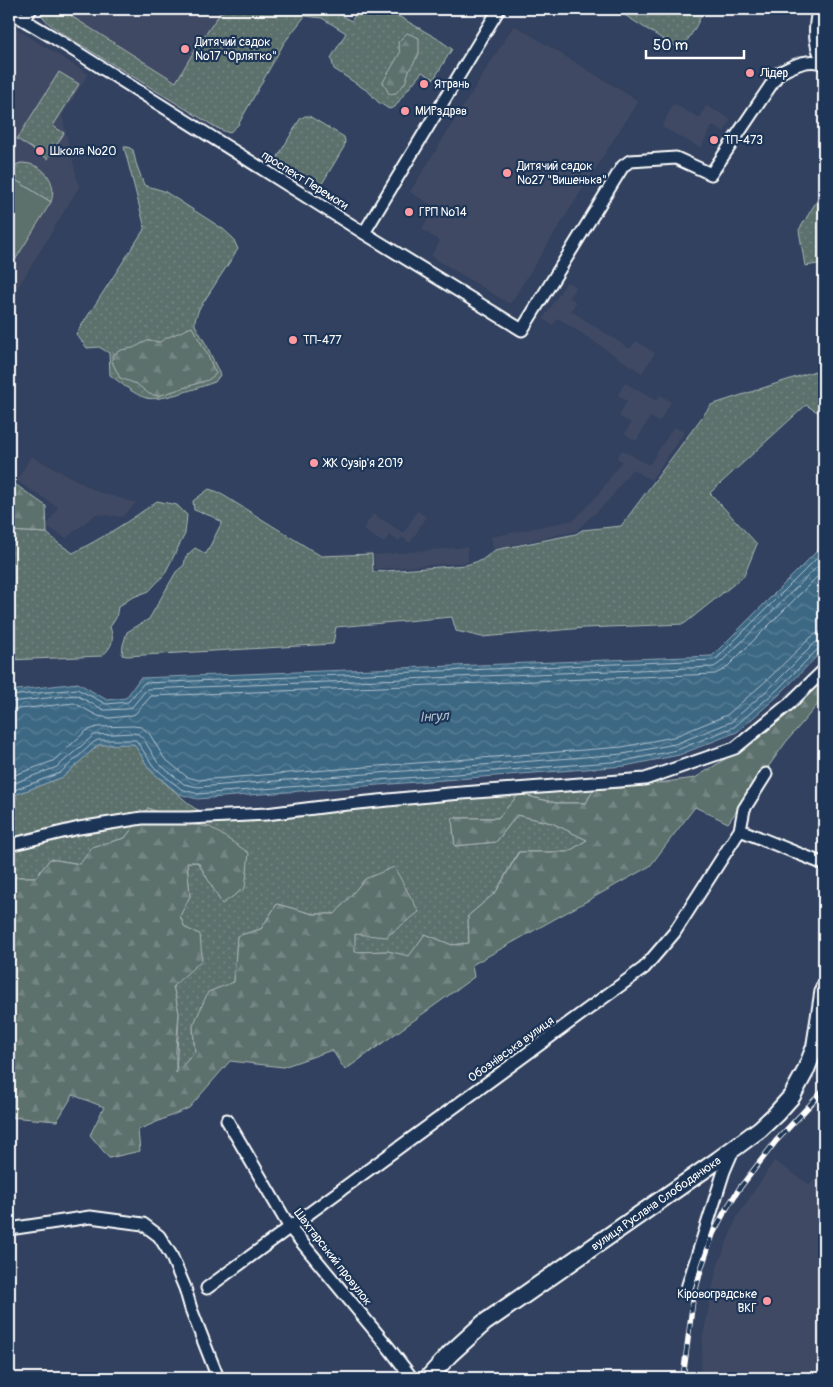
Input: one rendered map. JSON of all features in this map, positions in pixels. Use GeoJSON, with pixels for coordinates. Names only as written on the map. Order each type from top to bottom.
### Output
{"type":"FeatureCollection","features":[{"type":"Feature","properties":{"kind":"main road"},"geometry":{"type":"LineString","coordinates":[[821,9],[818,39],[824,57]]}},
{"type":"Feature","properties":{"kind":"main road","name":"вулиця Руслана Слободянюка"},"geometry":{"type":"LineString","coordinates":[[428,1378],[450,1354],[484,1323],[734,1148],[760,1129],[776,1114],[792,1096],[805,1072],[815,1047],[824,988]]}},
{"type":"Feature","properties":{"kind":"street"},"geometry":{"type":"LineString","coordinates":[[24,20],[31,9]]}},
{"type":"Feature","properties":{"kind":"street"},"geometry":{"type":"LineString","coordinates":[[364,233],[499,9]]}},
{"type":"Feature","properties":{"kind":"street","name":"проспект Перемоги"},"geometry":{"type":"LineString","coordinates":[[9,12],[107,70],[364,233],[522,330],[623,166],[630,161],[676,158],[711,174],[779,73],[810,61],[824,64]]}},
{"type":"Feature","properties":{"kind":"street"},"geometry":{"type":"LineString","coordinates":[[9,845],[79,828],[142,818],[189,818],[266,814],[422,797],[645,779],[735,748],[789,704],[824,670]]}},
{"type":"Feature","properties":{"kind":"street","name":"Обознівська вулиця"},"geometry":{"type":"LineString","coordinates":[[207,1288],[644,968],[674,933],[740,830],[744,809],[766,774]]}},
{"type":"Feature","properties":{"kind":"street"},"geometry":{"type":"LineString","coordinates":[[740,830],[824,864]]}},
{"type":"Feature","properties":{"kind":"street","name":"Шахтарський провулок"},"geometry":{"type":"LineString","coordinates":[[228,1120],[290,1228],[412,1378]]}},
{"type":"Feature","properties":{"kind":"street"},"geometry":{"type":"LineString","coordinates":[[686,1288],[724,1171],[734,1148]]}},
{"type":"Feature","properties":{"kind":"street"},"geometry":{"type":"LineString","coordinates":[[9,1229],[90,1217],[143,1224],[159,1236],[171,1255],[218,1378]]}},
{"type":"Feature","properties":{"kind":"shaded area","name":"Дитячий садок №17 \"Орлятко\""},"geometry":{"type":"Polygon","coordinates":[[[75,9],[272,9],[213,106],[71,16],[75,9]]]}},
{"type":"Feature","properties":{"kind":"shaded area","name":"Школа №20"},"geometry":{"type":"Polygon","coordinates":[[[9,24],[88,74],[62,116],[79,187],[9,302],[9,24]]]}},
{"type":"Feature","properties":{"kind":"shaded area","name":"Дитячий садок №27 \"Вишенька\""},"geometry":{"type":"Polygon","coordinates":[[[514,25],[638,101],[510,304],[431,256],[440,241],[422,229],[435,207],[410,192],[514,25]]]}},
{"type":"Feature","properties":{"kind":"shaded area"},"geometry":{"type":"Polygon","coordinates":[[[673,104],[700,118],[706,106],[731,119],[724,132],[712,126],[701,148],[662,127],[673,104]]]}},
{"type":"Feature","properties":{"kind":"shaded area"},"geometry":{"type":"Polygon","coordinates":[[[567,282],[576,287],[569,297],[576,302],[571,311],[630,349],[636,341],[655,353],[642,373],[558,318],[553,325],[543,319],[567,282]]]}},
{"type":"Feature","properties":{"kind":"shaded area"},"geometry":{"type":"Polygon","coordinates":[[[625,383],[656,401],[660,395],[671,402],[659,422],[650,417],[636,441],[625,434],[631,423],[619,416],[627,401],[618,395],[625,383]]]}},
{"type":"Feature","properties":{"kind":"shaded area"},"geometry":{"type":"Polygon","coordinates":[[[674,427],[684,432],[651,480],[632,469],[608,501],[576,531],[493,549],[491,537],[574,520],[598,495],[622,461],[617,458],[622,450],[649,465],[674,427]]]}},
{"type":"Feature","properties":{"kind":"shaded area"},"geometry":{"type":"Polygon","coordinates":[[[31,456],[98,492],[136,503],[122,517],[96,514],[66,538],[47,526],[58,507],[17,481],[31,456]]]}},
{"type":"Feature","properties":{"kind":"shaded area"},"geometry":{"type":"Polygon","coordinates":[[[417,511],[426,517],[410,543],[402,537],[399,541],[389,535],[384,543],[363,530],[373,514],[404,533],[417,511]]]}},
{"type":"Feature","properties":{"kind":"shaded area"},"geometry":{"type":"Polygon","coordinates":[[[467,547],[468,562],[375,569],[374,555],[467,547]]]}},
{"type":"Feature","properties":{"kind":"shaded area","name":"Кіровоградське ВКГ"},"geometry":{"type":"Polygon","coordinates":[[[774,1161],[810,1185],[824,1166],[824,1378],[700,1378],[703,1336],[717,1267],[737,1217],[774,1161]]]}},
{"type":"Feature","properties":{"kind":"green space"},"geometry":{"type":"Polygon","coordinates":[[[40,9],[75,9],[71,16],[176,82],[194,51],[223,9],[331,9],[351,21],[360,9],[386,9],[452,49],[434,79],[422,72],[395,107],[389,109],[378,102],[369,92],[334,69],[331,58],[346,33],[322,18],[305,16],[284,43],[238,125],[229,133],[217,128],[63,34],[46,20],[40,9]]]}},
{"type":"Feature","properties":{"kind":"green space"},"geometry":{"type":"Polygon","coordinates":[[[615,9],[702,9],[703,12],[694,31],[687,40],[681,45],[676,46],[615,9]]]}},
{"type":"Feature","properties":{"kind":"green space"},"geometry":{"type":"Polygon","coordinates":[[[407,33],[419,38],[419,54],[409,71],[405,83],[396,93],[389,94],[383,82],[400,53],[398,42],[407,33]]]}},
{"type":"Feature","properties":{"kind":"green space"},"geometry":{"type":"Polygon","coordinates":[[[59,72],[79,84],[53,126],[64,133],[48,159],[17,139],[59,72]]]}},
{"type":"Feature","properties":{"kind":"green space"},"geometry":{"type":"Polygon","coordinates":[[[309,116],[344,137],[345,141],[344,147],[320,187],[276,160],[300,119],[309,116]]]}},
{"type":"Feature","properties":{"kind":"green space"},"geometry":{"type":"Polygon","coordinates":[[[124,147],[133,150],[144,185],[164,191],[223,229],[233,238],[238,249],[199,309],[195,320],[195,325],[220,375],[215,382],[161,398],[146,398],[123,385],[110,375],[109,353],[99,347],[87,348],[76,334],[145,228],[124,147]]]}},
{"type":"Feature","properties":{"kind":"green space"},"geometry":{"type":"Polygon","coordinates":[[[21,163],[36,166],[47,175],[52,187],[51,202],[9,176],[9,169],[21,163]]]}},
{"type":"Feature","properties":{"kind":"green space"},"geometry":{"type":"Polygon","coordinates":[[[9,176],[51,202],[9,270],[9,176]]]}},
{"type":"Feature","properties":{"kind":"green space"},"geometry":{"type":"Polygon","coordinates":[[[824,189],[824,263],[805,266],[799,230],[824,189]]]}},
{"type":"Feature","properties":{"kind":"green space"},"geometry":{"type":"Polygon","coordinates":[[[192,327],[216,374],[208,380],[158,396],[149,394],[137,384],[120,378],[113,364],[112,355],[149,340],[160,342],[192,327]]]}},
{"type":"Feature","properties":{"kind":"green space"},"geometry":{"type":"Polygon","coordinates":[[[824,368],[824,416],[806,405],[710,493],[757,544],[744,576],[684,624],[584,628],[482,637],[456,631],[452,617],[336,627],[333,644],[122,655],[127,632],[149,619],[176,572],[184,565],[186,556],[195,548],[206,554],[222,522],[194,510],[193,501],[209,489],[218,492],[321,556],[372,554],[373,572],[466,565],[482,560],[495,550],[576,534],[582,530],[621,526],[711,405],[824,368]]]}},
{"type":"Feature","properties":{"kind":"green space"},"geometry":{"type":"Polygon","coordinates":[[[9,480],[46,506],[47,533],[9,531],[9,480]]]}},
{"type":"Feature","properties":{"kind":"green space"},"geometry":{"type":"Polygon","coordinates":[[[157,501],[177,505],[187,515],[185,534],[164,575],[149,591],[131,598],[118,607],[116,618],[110,627],[112,643],[105,653],[102,656],[9,660],[9,531],[47,533],[73,553],[116,529],[157,501]]]}},
{"type":"Feature","properties":{"kind":"green space"},"geometry":{"type":"Polygon","coordinates":[[[824,677],[824,697],[786,742],[728,823],[695,807],[650,866],[472,965],[474,977],[345,1070],[332,1050],[283,1067],[230,1061],[189,1108],[138,1130],[140,1151],[109,1158],[90,1135],[104,1107],[73,1095],[57,1121],[9,1117],[9,885],[16,877],[36,877],[50,859],[80,864],[92,847],[125,838],[148,808],[181,823],[210,827],[249,853],[245,888],[222,904],[198,862],[187,862],[190,896],[180,916],[185,928],[200,934],[202,960],[173,986],[179,1013],[176,1073],[195,1052],[193,1026],[208,992],[234,982],[237,936],[261,929],[277,904],[313,914],[335,914],[365,879],[394,867],[419,912],[386,937],[355,934],[355,952],[388,951],[409,956],[425,934],[452,945],[469,943],[468,916],[496,892],[519,852],[568,852],[587,840],[552,823],[517,815],[496,842],[455,846],[452,818],[498,818],[519,794],[556,803],[586,803],[594,789],[620,788],[695,778],[741,749],[824,677]]]}},
{"type":"Feature","properties":{"kind":"green space"},"geometry":{"type":"Polygon","coordinates":[[[134,744],[150,770],[194,808],[221,820],[524,792],[594,789],[586,803],[556,803],[519,794],[498,818],[452,818],[455,846],[496,842],[517,815],[552,823],[587,840],[568,852],[518,852],[496,892],[468,916],[469,943],[452,945],[425,934],[409,957],[388,951],[354,952],[355,934],[365,879],[336,914],[313,914],[277,904],[261,929],[237,936],[234,982],[193,1026],[195,1052],[176,1074],[179,1013],[173,986],[185,928],[180,916],[190,896],[187,862],[197,862],[207,877],[181,823],[148,808],[125,838],[92,847],[81,864],[50,859],[36,877],[16,877],[9,885],[9,797],[63,777],[98,745],[134,744]]]}},
{"type":"Feature","properties":{"kind":"water","name":"Інгул"},"geometry":{"type":"Polygon","coordinates":[[[824,544],[824,649],[780,694],[737,732],[679,755],[625,766],[197,799],[179,794],[150,770],[134,744],[98,745],[63,777],[9,797],[9,691],[78,683],[107,700],[126,698],[140,678],[712,656],[824,544]]]}},
{"type":"Feature","properties":{"kind":"railway"},"geometry":{"type":"LineString","coordinates":[[683,1378],[693,1300],[713,1234],[739,1189],[776,1141],[824,1090]]}},
{"type":"Feature","properties":{"kind":"place","name":"Дитячий садок №17 \"Орлятко\""},"geometry":{"type":"Point","coordinates":[185,49]}},
{"type":"Feature","properties":{"kind":"place","name":"Лідер"},"geometry":{"type":"Point","coordinates":[750,73]}},
{"type":"Feature","properties":{"kind":"place","name":"Ятрань"},"geometry":{"type":"Point","coordinates":[424,84]}},
{"type":"Feature","properties":{"kind":"place","name":"МИРздрав"},"geometry":{"type":"Point","coordinates":[405,111]}},
{"type":"Feature","properties":{"kind":"place","name":"ТП-473"},"geometry":{"type":"Point","coordinates":[714,140]}},
{"type":"Feature","properties":{"kind":"place","name":"Школа №20"},"geometry":{"type":"Point","coordinates":[40,151]}},
{"type":"Feature","properties":{"kind":"place","name":"Дитячий садок №27 \"Вишенька\""},"geometry":{"type":"Point","coordinates":[507,173]}},
{"type":"Feature","properties":{"kind":"place","name":"ГРП №14"},"geometry":{"type":"Point","coordinates":[409,212]}},
{"type":"Feature","properties":{"kind":"place","name":"ТП-477"},"geometry":{"type":"Point","coordinates":[293,340]}},
{"type":"Feature","properties":{"kind":"place","name":"ЖК Сузір'я 2019"},"geometry":{"type":"Point","coordinates":[314,463]}},
{"type":"Feature","properties":{"kind":"place","name":"Кіровоградське ВКГ"},"geometry":{"type":"Point","coordinates":[767,1301]}}]}
